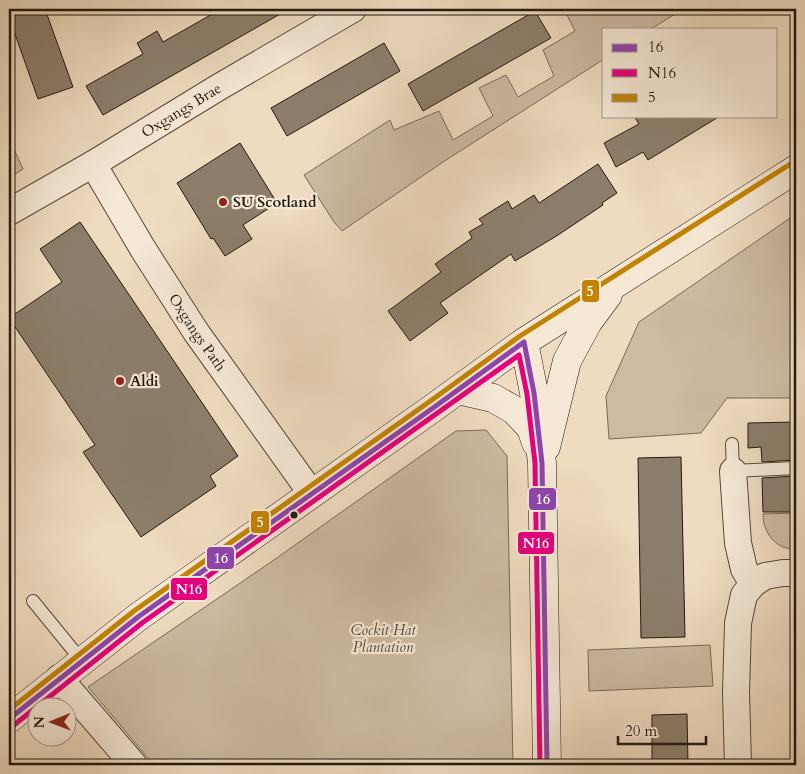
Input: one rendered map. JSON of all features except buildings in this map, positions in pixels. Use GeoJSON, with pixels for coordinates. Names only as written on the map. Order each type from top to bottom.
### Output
{"type":"FeatureCollection","features":[{"type":"Feature","properties":{"kind":"main road"},"geometry":{"type":"LineString","coordinates":[[9,719],[58,678],[138,617],[524,342],[796,169]]}},
{"type":"Feature","properties":{"kind":"main road"},"geometry":{"type":"LineString","coordinates":[[542,464],[567,361],[588,322],[617,283]]}},
{"type":"Feature","properties":{"kind":"main road"},"geometry":{"type":"LineString","coordinates":[[524,342],[534,394],[542,464],[547,765]]}},
{"type":"Feature","properties":{"kind":"main road"},"geometry":{"type":"LineString","coordinates":[[458,390],[493,398],[514,410],[532,428],[542,464]]}},
{"type":"Feature","properties":{"kind":"street","name":"Oxgangs Brae"},"geometry":{"type":"LineString","coordinates":[[9,212],[353,9]]}},
{"type":"Feature","properties":{"kind":"street","name":"Oxgangs Path"},"geometry":{"type":"LineString","coordinates":[[93,164],[196,332],[312,494]]}},
{"type":"Feature","properties":{"kind":"street"},"geometry":{"type":"LineString","coordinates":[[733,471],[738,543],[744,569],[752,584]]}},
{"type":"Feature","properties":{"kind":"street"},"geometry":{"type":"LineString","coordinates":[[738,765],[736,693],[738,623],[744,595],[752,584],[765,576],[796,573]]}},
{"type":"Feature","properties":{"kind":"street"},"geometry":{"type":"LineString","coordinates":[[58,678],[134,765]]}},
{"type":"Feature","properties":{"kind":"lane"},"geometry":{"type":"LineString","coordinates":[[732,444],[733,471],[796,468]]}},
{"type":"Feature","properties":{"kind":"lane"},"geometry":{"type":"LineString","coordinates":[[33,601],[82,661]]}},
{"type":"Feature","properties":{"kind":"green space"},"geometry":{"type":"Polygon","coordinates":[[[564,9],[683,9],[653,28],[602,28],[602,60],[443,162],[342,231],[334,222],[304,175],[390,120],[394,130],[439,111],[453,140],[493,116],[479,88],[506,75],[518,97],[554,76],[543,50],[575,31],[564,9]]]}},
{"type":"Feature","properties":{"kind":"green space"},"geometry":{"type":"Polygon","coordinates":[[[9,138],[23,169],[9,178],[9,138]]]}},
{"type":"Feature","properties":{"kind":"green space"},"geometry":{"type":"Polygon","coordinates":[[[796,214],[796,398],[727,398],[701,433],[609,439],[606,396],[639,322],[796,214]]]}},
{"type":"Feature","properties":{"kind":"green space","name":"Cockit Hat Plantation"},"geometry":{"type":"Polygon","coordinates":[[[486,430],[507,456],[513,765],[154,765],[88,687],[271,562],[456,431],[486,430]]]}},
{"type":"Feature","properties":{"kind":"green space"},"geometry":{"type":"Polygon","coordinates":[[[796,513],[796,549],[782,547],[768,534],[763,514],[796,513]]]}},
{"type":"Feature","properties":{"kind":"green space"},"geometry":{"type":"Polygon","coordinates":[[[710,645],[713,686],[589,691],[588,650],[710,645]]]}},
{"type":"Feature","properties":{"kind":"transit line","name":"5"},"geometry":{"type":"LineString","coordinates":[[9,710],[134,611],[520,336],[792,163]]}},
{"type":"Feature","properties":{"kind":"transit line","name":"16"},"geometry":{"type":"LineString","coordinates":[[9,719],[138,617],[524,342],[534,393],[542,463],[547,765]]}},
{"type":"Feature","properties":{"kind":"transit line","name":"N16"},"geometry":{"type":"LineString","coordinates":[[14,725],[142,623],[519,355],[527,394],[535,463],[540,765]]}},
{"type":"Feature","properties":{"kind":"place","name":"SU Scotland"},"geometry":{"type":"Point","coordinates":[223,202]}},
{"type":"Feature","properties":{"kind":"place","name":"Aldi"},"geometry":{"type":"Point","coordinates":[120,381]}}]}
